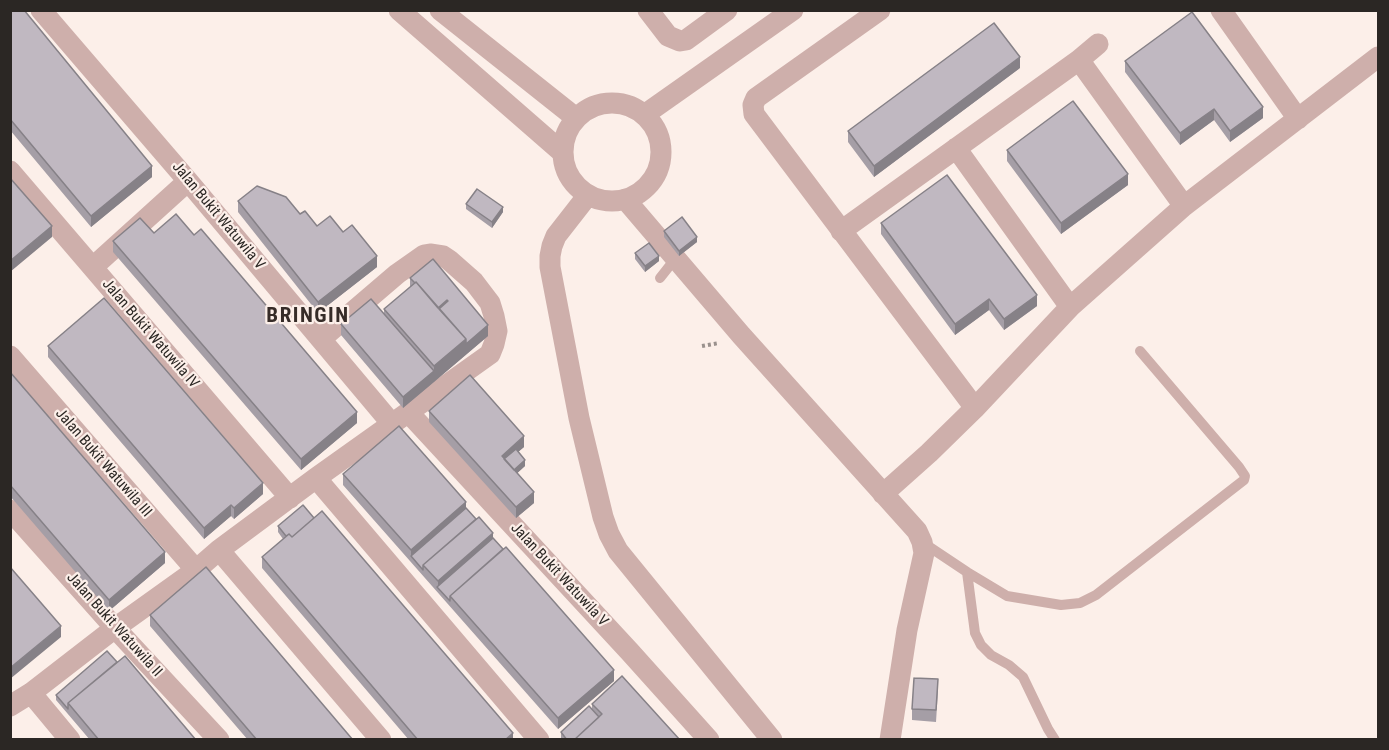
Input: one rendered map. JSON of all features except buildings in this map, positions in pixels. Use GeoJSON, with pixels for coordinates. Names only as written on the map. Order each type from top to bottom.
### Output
{"type":"FeatureCollection","features":[{"type":"Feature","properties":{"kind":"street","name":"Jalan Bukit Watuwila V"},"geometry":{"type":"LineString","coordinates":[[41,10],[321,339],[630,652],[709,740]]}},
{"type":"Feature","properties":{"kind":"street"},"geometry":{"type":"LineString","coordinates":[[399,10],[563,153]]}},
{"type":"Feature","properties":{"kind":"street"},"geometry":{"type":"LineString","coordinates":[[440,10],[576,118]]}},
{"type":"Feature","properties":{"kind":"street"},"geometry":{"type":"LineString","coordinates":[[648,10],[668,36],[680,42],[727,10]]}},
{"type":"Feature","properties":{"kind":"street"},"geometry":{"type":"LineString","coordinates":[[644,115],[793,10]]}},
{"type":"Feature","properties":{"kind":"street"},"geometry":{"type":"LineString","coordinates":[[880,10],[756,98],[753,105],[754,114],[975,408]]}},
{"type":"Feature","properties":{"kind":"street"},"geometry":{"type":"LineString","coordinates":[[1221,10],[1298,119]]}},
{"type":"Feature","properties":{"kind":"street"},"geometry":{"type":"LineString","coordinates":[[841,231],[1098,44]]}},
{"type":"Feature","properties":{"kind":"street"},"geometry":{"type":"LineString","coordinates":[[883,494],[975,408],[1070,307],[1184,206],[1378,57]]}},
{"type":"Feature","properties":{"kind":"street"},"geometry":{"type":"LineString","coordinates":[[1079,60],[1184,206]]}},
{"type":"Feature","properties":{"kind":"street"},"geometry":{"type":"LineString","coordinates":[[602,104],[631,107],[644,115],[652,124],[661,146],[661,158],[653,180],[635,195],[625,200],[612,201],[588,195],[577,187],[565,166],[563,153],[564,140],[576,118],[588,109],[602,104]]}},
{"type":"Feature","properties":{"kind":"street"},"geometry":{"type":"LineString","coordinates":[[956,148],[1070,307]]}},
{"type":"Feature","properties":{"kind":"street","name":"Jalan Bukit Watuwila IV"},"geometry":{"type":"LineString","coordinates":[[10,171],[290,498]]}},
{"type":"Feature","properties":{"kind":"street"},"geometry":{"type":"LineString","coordinates":[[93,267],[188,181]]}},
{"type":"Feature","properties":{"kind":"street"},"geometry":{"type":"LineString","coordinates":[[588,195],[556,236],[550,256],[550,267],[579,418],[603,517],[618,551],[772,740]]}},
{"type":"Feature","properties":{"kind":"street"},"geometry":{"type":"LineString","coordinates":[[625,200],[917,531],[924,553],[907,630],[892,739]]}},
{"type":"Feature","properties":{"kind":"street"},"geometry":{"type":"LineString","coordinates":[[10,706],[31,693],[316,478],[490,354],[496,331],[490,303],[474,282],[443,256],[430,254],[424,255],[397,273],[321,339]]}},
{"type":"Feature","properties":{"kind":"street","name":"Jalan Bukit Watuwila III"},"geometry":{"type":"LineString","coordinates":[[10,356],[196,570]]}},
{"type":"Feature","properties":{"kind":"street"},"geometry":{"type":"LineString","coordinates":[[316,478],[539,740]]}},
{"type":"Feature","properties":{"kind":"street","name":"Jalan Bukit Watuwila II"},"geometry":{"type":"LineString","coordinates":[[10,510],[219,740]]}},
{"type":"Feature","properties":{"kind":"street"},"geometry":{"type":"LineString","coordinates":[[219,550],[381,740]]}},
{"type":"Feature","properties":{"kind":"street"},"geometry":{"type":"LineString","coordinates":[[31,693],[70,740]]}},
{"type":"Feature","properties":{"kind":"lane"},"geometry":{"type":"LineString","coordinates":[[660,278],[675,259]]}},
{"type":"Feature","properties":{"kind":"lane"},"geometry":{"type":"LineString","coordinates":[[922,542],[1007,596],[1061,605],[1080,603],[1096,595],[1244,480],[1245,476],[1239,467],[1140,351]]}},
{"type":"Feature","properties":{"kind":"lane"},"geometry":{"type":"LineString","coordinates":[[967,572],[975,633],[981,645],[991,655],[1009,665],[1023,677],[1055,740]]}},
{"type":"Feature","properties":{"kind":"district","name":"BRINGIN"},"geometry":{"type":"Point","coordinates":[308,317]}}]}
